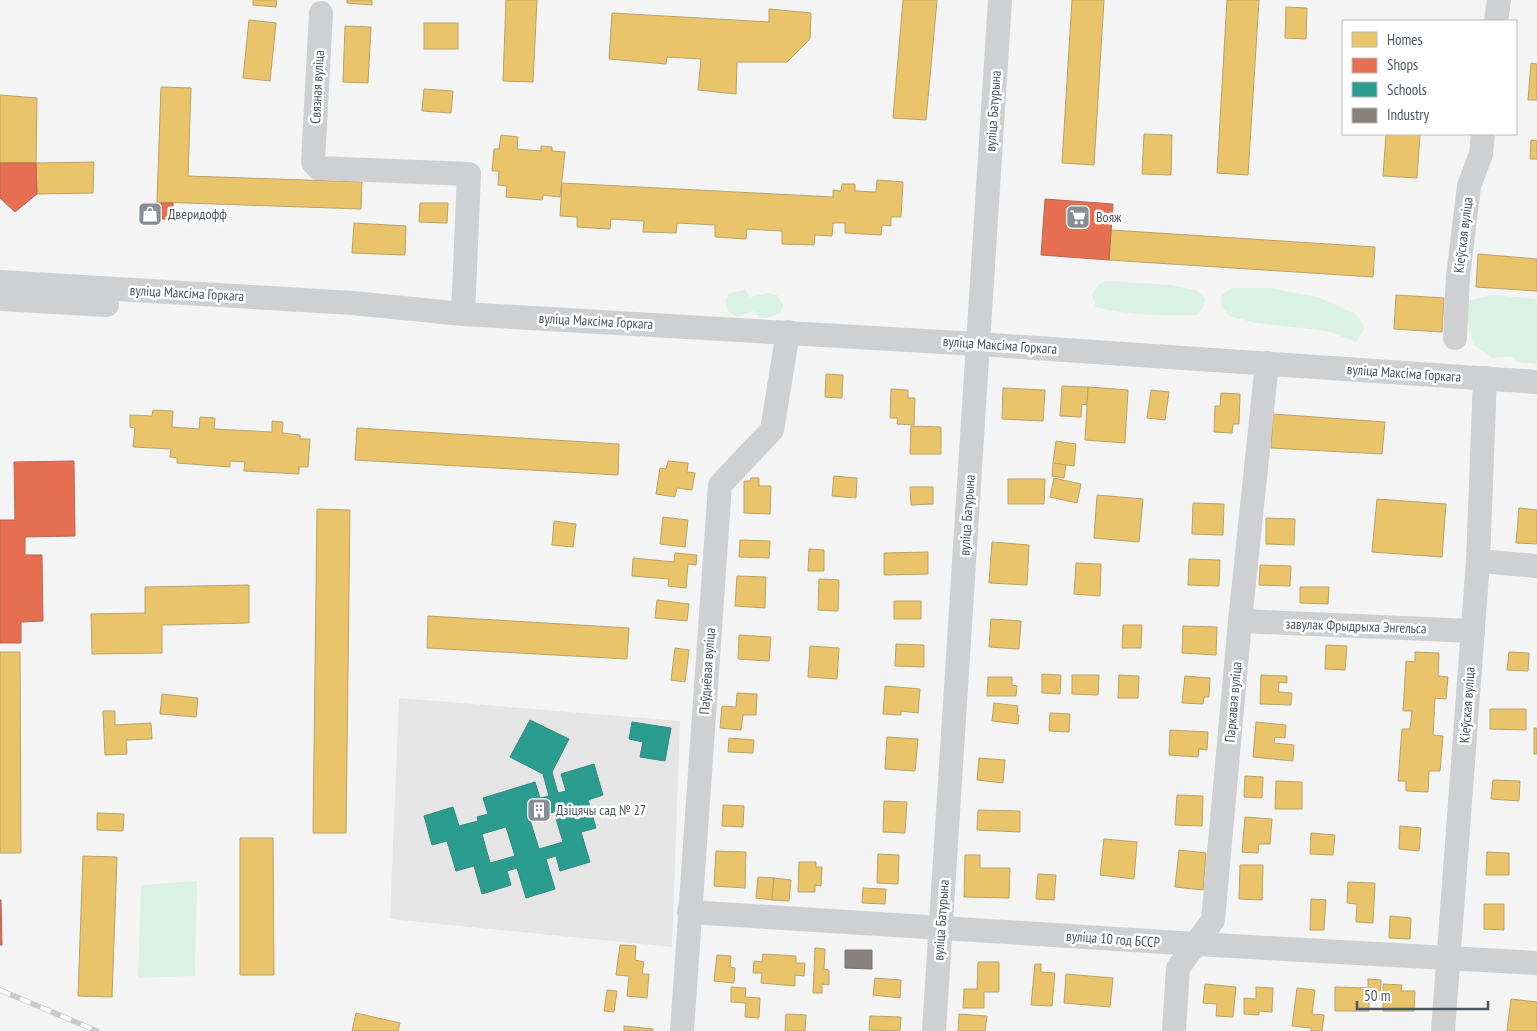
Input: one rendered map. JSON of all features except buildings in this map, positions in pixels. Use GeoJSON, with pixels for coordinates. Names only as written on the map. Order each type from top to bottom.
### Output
{"type":"FeatureCollection","features":[{"type":"Feature","properties":{"kind":"street","name":"вуліца Батурына"},"geometry":{"type":"LineString","coordinates":[[934,1031],[1000,0]]}},
{"type":"Feature","properties":{"kind":"street"},"geometry":{"type":"LineString","coordinates":[[1496,20],[1499,0]]}},
{"type":"Feature","properties":{"kind":"street","name":"Связная вуліца"},"geometry":{"type":"LineString","coordinates":[[321,13],[312,162],[318,168],[469,174],[463,314]]}},
{"type":"Feature","properties":{"kind":"street","name":"Кіеўская вуліца"},"geometry":{"type":"LineString","coordinates":[[1455,338],[1458,276],[1469,186],[1481,154],[1483,135]]}},
{"type":"Feature","properties":{"kind":"street","name":"вуліца Максіма Горкага"},"geometry":{"type":"LineString","coordinates":[[0,282],[353,303],[463,314],[788,332],[1537,382]]}},
{"type":"Feature","properties":{"kind":"street","name":"вуліца Максіма Горкага"},"geometry":{"type":"LineString","coordinates":[[0,299],[352,318],[463,314]]}},
{"type":"Feature","properties":{"kind":"street","name":"Паўднёвая вуліца"},"geometry":{"type":"LineString","coordinates":[[682,1031],[720,486],[772,430],[788,332]]}},
{"type":"Feature","properties":{"kind":"street","name":"Паркавая вуліца"},"geometry":{"type":"LineString","coordinates":[[1174,1031],[1178,968],[1213,920],[1240,621],[1267,363]]}},
{"type":"Feature","properties":{"kind":"street","name":"Кіеўская вуліца"},"geometry":{"type":"LineString","coordinates":[[1442,1031],[1478,561],[1485,378]]}},
{"type":"Feature","properties":{"kind":"street"},"geometry":{"type":"LineString","coordinates":[[1478,561],[1537,566]]}},
{"type":"Feature","properties":{"kind":"street","name":"завулак Фрыдрыха Энгельса"},"geometry":{"type":"LineString","coordinates":[[1240,621],[1472,631]]}},
{"type":"Feature","properties":{"kind":"street","name":"вуліца 10 год БССР"},"geometry":{"type":"LineString","coordinates":[[690,912],[1196,944],[1537,963]]}},
{"type":"Feature","properties":{"kind":"shaded area"},"geometry":{"type":"Polygon","coordinates":[[[399,698],[680,721],[672,947],[390,919],[399,698]]]}},
{"type":"Feature","properties":{"kind":"green space"},"geometry":{"type":"Polygon","coordinates":[[[1107,281],[1171,285],[1195,290],[1205,298],[1203,307],[1197,315],[1159,315],[1109,310],[1096,307],[1092,295],[1099,284],[1107,281]]]}},
{"type":"Feature","properties":{"kind":"green space"},"geometry":{"type":"Polygon","coordinates":[[[1232,288],[1269,288],[1318,297],[1354,313],[1362,322],[1364,330],[1356,342],[1328,331],[1256,323],[1229,316],[1221,305],[1222,295],[1232,288]]]}},
{"type":"Feature","properties":{"kind":"green space"},"geometry":{"type":"Polygon","coordinates":[[[745,290],[750,297],[768,293],[777,295],[783,305],[780,313],[771,317],[761,318],[753,311],[737,317],[728,311],[725,301],[729,293],[745,290]]]}},
{"type":"Feature","properties":{"kind":"green space"},"geometry":{"type":"Polygon","coordinates":[[[1493,295],[1537,299],[1537,364],[1517,362],[1513,356],[1491,358],[1473,344],[1465,311],[1470,300],[1493,295]]]}},
{"type":"Feature","properties":{"kind":"green space"},"geometry":{"type":"Polygon","coordinates":[[[197,881],[195,976],[138,978],[141,885],[197,881]]]}},
{"type":"Feature","properties":{"kind":"railway"},"geometry":{"type":"LineString","coordinates":[[0,990],[97,1031]]}},
{"type":"Feature","properties":{"kind":"place","name":"Дверидофф"},"geometry":{"type":"Point","coordinates":[150,214]}},
{"type":"Feature","properties":{"kind":"place","name":"Вояж"},"geometry":{"type":"Point","coordinates":[1078,217]}},
{"type":"Feature","properties":{"kind":"place","name":"Дзіцячы сад № 27"},"geometry":{"type":"Point","coordinates":[539,810]}}]}
